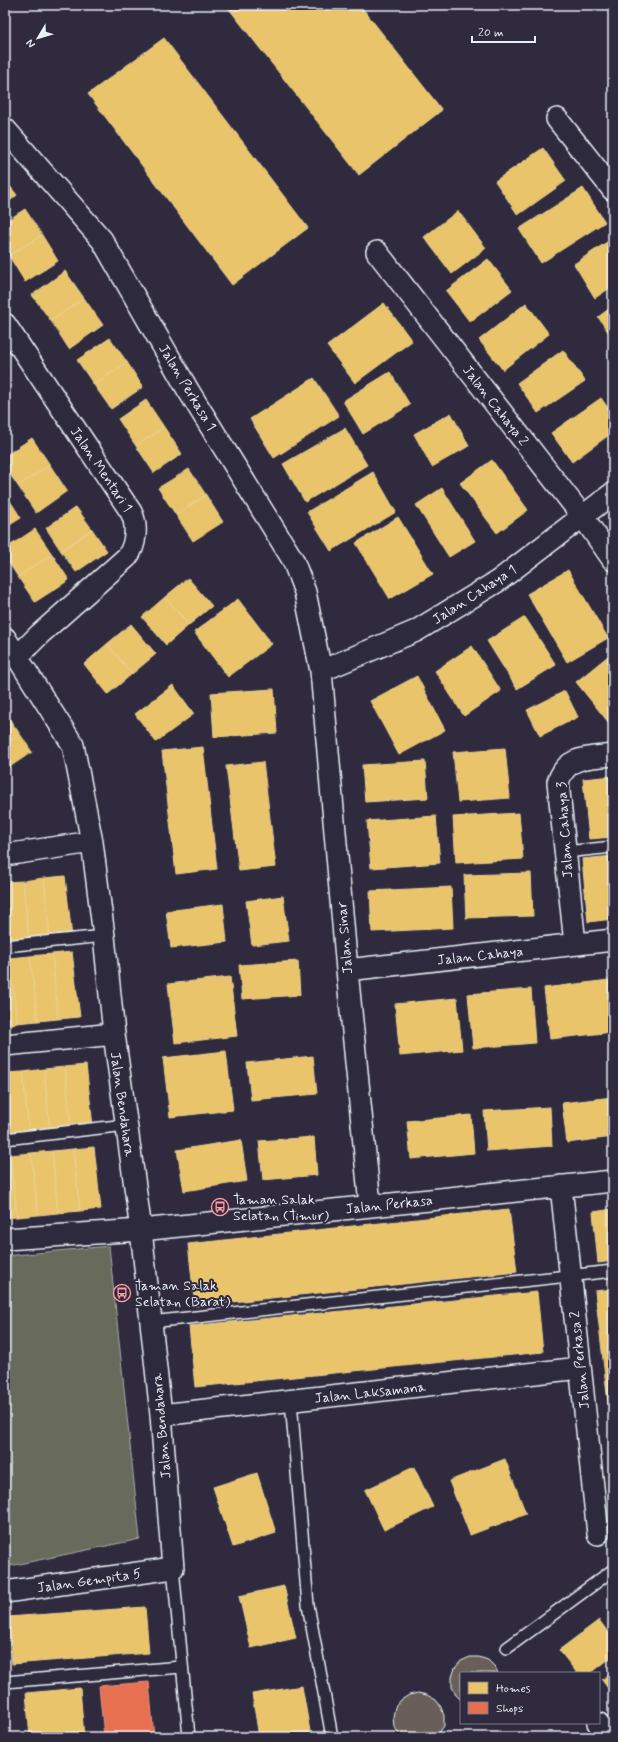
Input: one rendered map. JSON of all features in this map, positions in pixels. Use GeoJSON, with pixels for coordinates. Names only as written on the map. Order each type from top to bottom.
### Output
{"type":"FeatureCollection","features":[{"type":"Feature","properties":{"kind":"street"},"geometry":{"type":"LineString","coordinates":[[557,119],[613,190]]}},
{"type":"Feature","properties":{"kind":"street","name":"Jalan Perkasa 1"},"geometry":{"type":"LineString","coordinates":[[5,129],[102,240],[188,390],[292,560],[305,592],[321,671]]}},
{"type":"Feature","properties":{"kind":"street","name":"Jalan Cahaya 2"},"geometry":{"type":"LineString","coordinates":[[377,252],[583,517],[613,560]]}},
{"type":"Feature","properties":{"kind":"street","name":"Jalan Mentari 1"},"geometry":{"type":"LineString","coordinates":[[5,324],[131,512],[135,526],[134,541],[130,552],[17,657]]}},
{"type":"Feature","properties":{"kind":"street","name":"Jalan Cahaya 1"},"geometry":{"type":"LineString","coordinates":[[321,671],[416,630],[498,581],[613,493]]}},
{"type":"Feature","properties":{"kind":"street","name":"Jalan Bendahara"},"geometry":{"type":"LineString","coordinates":[[5,638],[73,745],[92,842],[104,936],[114,1034],[141,1230],[161,1415],[173,1568]]}},
{"type":"Feature","properties":{"kind":"street","name":"Jalan Sinar"},"geometry":{"type":"LineString","coordinates":[[321,671],[347,970],[370,1205]]}},
{"type":"Feature","properties":{"kind":"street","name":"Jalan Cahaya 3"},"geometry":{"type":"LineString","coordinates":[[575,944],[558,782],[560,775],[565,768],[574,761],[613,755]]}},
{"type":"Feature","properties":{"kind":"street"},"geometry":{"type":"LineString","coordinates":[[5,855],[92,842]]}},
{"type":"Feature","properties":{"kind":"street","name":"Jalan Cahaya"},"geometry":{"type":"LineString","coordinates":[[347,970],[613,940]]}},
{"type":"Feature","properties":{"kind":"street"},"geometry":{"type":"LineString","coordinates":[[5,1045],[114,1034]]}},
{"type":"Feature","properties":{"kind":"street","name":"Jalan Perkasa"},"geometry":{"type":"LineString","coordinates":[[5,1239],[141,1230],[370,1205],[613,1181]]}},
{"type":"Feature","properties":{"kind":"street","name":"Jalan Perkasa 2"},"geometry":{"type":"LineString","coordinates":[[561,1186],[598,1534]]}},
{"type":"Feature","properties":{"kind":"street","name":"Jalan Laksamana"},"geometry":{"type":"LineString","coordinates":[[161,1415],[580,1368]]}},
{"type":"Feature","properties":{"kind":"street","name":"Jalan Gempita 5"},"geometry":{"type":"LineString","coordinates":[[5,1592],[173,1568]]}},
{"type":"Feature","properties":{"kind":"street"},"geometry":{"type":"LineString","coordinates":[[599,1724],[608,1737]]}},
{"type":"Feature","properties":{"kind":"lane"},"geometry":{"type":"LineString","coordinates":[[565,852],[613,847]]}},
{"type":"Feature","properties":{"kind":"lane"},"geometry":{"type":"LineString","coordinates":[[5,946],[104,936]]}},
{"type":"Feature","properties":{"kind":"lane"},"geometry":{"type":"LineString","coordinates":[[5,1138],[126,1125]]}},
{"type":"Feature","properties":{"kind":"lane"},"geometry":{"type":"LineString","coordinates":[[151,1322],[613,1271]]}},
{"type":"Feature","properties":{"kind":"lane"},"geometry":{"type":"LineString","coordinates":[[291,1401],[308,1605],[332,1737]]}},
{"type":"Feature","properties":{"kind":"lane"},"geometry":{"type":"LineString","coordinates":[[173,1568],[181,1667],[189,1737]]}},
{"type":"Feature","properties":{"kind":"lane"},"geometry":{"type":"LineString","coordinates":[[507,1648],[613,1570]]}},
{"type":"Feature","properties":{"kind":"lane"},"geometry":{"type":"LineString","coordinates":[[5,1682],[181,1667]]}},
{"type":"Feature","properties":{"kind":"green space"},"geometry":{"type":"Polygon","coordinates":[[[109,1246],[140,1539],[5,1567],[5,1256],[109,1246]]]}},
{"type":"Feature","properties":{"kind":"building: Homes"},"geometry":{"type":"Polygon","coordinates":[[[226,5],[360,5],[442,110],[359,175],[226,5]]]}},
{"type":"Feature","properties":{"kind":"building: Homes"},"geometry":{"type":"Polygon","coordinates":[[[164,38],[308,228],[232,285],[88,94],[164,38]]]}},
{"type":"Feature","properties":{"kind":"building: Homes"},"geometry":{"type":"Polygon","coordinates":[[[543,148],[566,181],[518,215],[495,181],[543,148]]]}},
{"type":"Feature","properties":{"kind":"building: Homes"},"geometry":{"type":"Polygon","coordinates":[[[5,180],[17,195],[5,205],[5,180]]]}},
{"type":"Feature","properties":{"kind":"building: Homes"},"geometry":{"type":"Polygon","coordinates":[[[583,188],[605,222],[541,263],[519,229],[583,188]]]}},
{"type":"Feature","properties":{"kind":"building: Homes"},"geometry":{"type":"Polygon","coordinates":[[[25,209],[42,235],[9,256],[5,250],[5,222],[25,209]]]}},
{"type":"Feature","properties":{"kind":"building: Homes"},"geometry":{"type":"Polygon","coordinates":[[[458,211],[486,248],[452,274],[424,237],[458,211]]]}},
{"type":"Feature","properties":{"kind":"building: Homes"},"geometry":{"type":"Polygon","coordinates":[[[42,235],[58,261],[25,282],[9,256],[42,235]]]}},
{"type":"Feature","properties":{"kind":"building: Homes"},"geometry":{"type":"Polygon","coordinates":[[[610,240],[613,246],[613,286],[595,298],[574,264],[610,240]]]}},
{"type":"Feature","properties":{"kind":"building: Homes"},"geometry":{"type":"Polygon","coordinates":[[[488,259],[512,290],[470,322],[446,291],[488,259]]]}},
{"type":"Feature","properties":{"kind":"building: Homes"},"geometry":{"type":"Polygon","coordinates":[[[65,271],[84,298],[51,321],[32,295],[65,271]]]}},
{"type":"Feature","properties":{"kind":"building: Homes"},"geometry":{"type":"Polygon","coordinates":[[[84,298],[103,325],[69,349],[51,321],[84,298]]]}},
{"type":"Feature","properties":{"kind":"building: Homes"},"geometry":{"type":"Polygon","coordinates":[[[384,303],[412,341],[355,383],[327,346],[384,303]]]}},
{"type":"Feature","properties":{"kind":"building: Homes"},"geometry":{"type":"Polygon","coordinates":[[[526,303],[549,334],[503,370],[479,340],[526,303]]]}},
{"type":"Feature","properties":{"kind":"building: Homes"},"geometry":{"type":"Polygon","coordinates":[[[613,306],[613,339],[598,317],[613,306]]]}},
{"type":"Feature","properties":{"kind":"building: Homes"},"geometry":{"type":"Polygon","coordinates":[[[110,338],[127,362],[94,385],[77,360],[110,338]]]}},
{"type":"Feature","properties":{"kind":"building: Homes"},"geometry":{"type":"Polygon","coordinates":[[[563,350],[585,381],[538,413],[517,383],[563,350]]]}},
{"type":"Feature","properties":{"kind":"building: Homes"},"geometry":{"type":"Polygon","coordinates":[[[127,362],[143,387],[111,409],[94,385],[127,362]]]}},
{"type":"Feature","properties":{"kind":"building: Homes"},"geometry":{"type":"Polygon","coordinates":[[[390,372],[410,405],[363,434],[343,401],[390,372]]]}},
{"type":"Feature","properties":{"kind":"building: Homes"},"geometry":{"type":"Polygon","coordinates":[[[314,378],[339,416],[274,458],[250,419],[314,378]]]}},
{"type":"Feature","properties":{"kind":"building: Homes"},"geometry":{"type":"Polygon","coordinates":[[[601,398],[613,415],[613,432],[572,462],[551,433],[601,398]]]}},
{"type":"Feature","properties":{"kind":"building: Homes"},"geometry":{"type":"Polygon","coordinates":[[[146,400],[164,427],[136,446],[118,419],[146,400]]]}},
{"type":"Feature","properties":{"kind":"building: Homes"},"geometry":{"type":"Polygon","coordinates":[[[451,413],[469,446],[432,467],[414,434],[451,413]]]}},
{"type":"Feature","properties":{"kind":"building: Homes"},"geometry":{"type":"Polygon","coordinates":[[[164,427],[182,454],[154,473],[136,446],[164,427]]]}},
{"type":"Feature","properties":{"kind":"building: Homes"},"geometry":{"type":"Polygon","coordinates":[[[345,428],[367,465],[305,502],[283,464],[345,428]]]}},
{"type":"Feature","properties":{"kind":"building: Homes"},"geometry":{"type":"Polygon","coordinates":[[[32,438],[50,465],[18,486],[5,467],[5,456],[32,438]]]}},
{"type":"Feature","properties":{"kind":"building: Homes"},"geometry":{"type":"Polygon","coordinates":[[[492,460],[528,510],[497,533],[460,483],[492,460]]]}},
{"type":"Feature","properties":{"kind":"building: Homes"},"geometry":{"type":"Polygon","coordinates":[[[50,465],[67,491],[36,513],[18,486],[50,465]]]}},
{"type":"Feature","properties":{"kind":"building: Homes"},"geometry":{"type":"Polygon","coordinates":[[[189,469],[206,495],[176,515],[158,488],[189,469]]]}},
{"type":"Feature","properties":{"kind":"building: Homes"},"geometry":{"type":"Polygon","coordinates":[[[373,472],[396,512],[331,551],[307,512],[373,472]]]}},
{"type":"Feature","properties":{"kind":"building: Homes"},"geometry":{"type":"Polygon","coordinates":[[[442,488],[475,541],[449,557],[416,505],[442,488]]]}},
{"type":"Feature","properties":{"kind":"building: Homes"},"geometry":{"type":"Polygon","coordinates":[[[5,493],[21,518],[5,528],[5,493]]]}},
{"type":"Feature","properties":{"kind":"building: Homes"},"geometry":{"type":"Polygon","coordinates":[[[206,495],[223,522],[193,541],[176,515],[206,495]]]}},
{"type":"Feature","properties":{"kind":"building: Homes"},"geometry":{"type":"Polygon","coordinates":[[[76,507],[92,529],[61,551],[46,528],[76,507]]]}},
{"type":"Feature","properties":{"kind":"building: Homes"},"geometry":{"type":"Polygon","coordinates":[[[398,517],[433,574],[390,599],[356,543],[398,517]]]}},
{"type":"Feature","properties":{"kind":"building: Homes"},"geometry":{"type":"Polygon","coordinates":[[[35,529],[52,554],[18,577],[5,557],[5,549],[35,529]]]}},
{"type":"Feature","properties":{"kind":"building: Homes"},"geometry":{"type":"Polygon","coordinates":[[[92,529],[107,551],[76,572],[61,551],[92,529]]]}},
{"type":"Feature","properties":{"kind":"building: Homes"},"geometry":{"type":"Polygon","coordinates":[[[52,554],[69,580],[35,602],[18,577],[52,554]]]}},
{"type":"Feature","properties":{"kind":"building: Homes"},"geometry":{"type":"Polygon","coordinates":[[[568,570],[608,638],[567,662],[527,594],[568,570]]]}},
{"type":"Feature","properties":{"kind":"building: Homes"},"geometry":{"type":"Polygon","coordinates":[[[188,578],[212,606],[189,625],[165,597],[188,578]]]}},
{"type":"Feature","properties":{"kind":"building: Homes"},"geometry":{"type":"Polygon","coordinates":[[[165,597],[189,625],[166,645],[142,617],[165,597]]]}},
{"type":"Feature","properties":{"kind":"building: Homes"},"geometry":{"type":"Polygon","coordinates":[[[238,599],[272,644],[228,677],[194,632],[238,599]]]}},
{"type":"Feature","properties":{"kind":"building: Homes"},"geometry":{"type":"Polygon","coordinates":[[[525,617],[556,665],[517,689],[487,641],[525,617]]]}},
{"type":"Feature","properties":{"kind":"building: Homes"},"geometry":{"type":"Polygon","coordinates":[[[131,624],[156,654],[132,674],[107,644],[131,624]]]}},
{"type":"Feature","properties":{"kind":"building: Homes"},"geometry":{"type":"Polygon","coordinates":[[[107,644],[132,674],[108,694],[84,664],[107,644]]]}},
{"type":"Feature","properties":{"kind":"building: Homes"},"geometry":{"type":"Polygon","coordinates":[[[472,646],[501,691],[464,716],[435,671],[472,646]]]}},
{"type":"Feature","properties":{"kind":"building: Homes"},"geometry":{"type":"Polygon","coordinates":[[[613,652],[613,728],[576,682],[613,652]]]}},
{"type":"Feature","properties":{"kind":"building: Homes"},"geometry":{"type":"Polygon","coordinates":[[[417,676],[445,730],[399,755],[370,701],[417,676]]]}},
{"type":"Feature","properties":{"kind":"building: Homes"},"geometry":{"type":"Polygon","coordinates":[[[173,685],[194,714],[156,742],[135,714],[173,685]]]}},
{"type":"Feature","properties":{"kind":"building: Homes"},"geometry":{"type":"Polygon","coordinates":[[[274,689],[277,733],[214,737],[211,693],[274,689]]]}},
{"type":"Feature","properties":{"kind":"building: Homes"},"geometry":{"type":"Polygon","coordinates":[[[565,691],[578,717],[540,736],[527,710],[565,691]]]}},
{"type":"Feature","properties":{"kind":"building: Homes"},"geometry":{"type":"Polygon","coordinates":[[[8,717],[20,734],[5,745],[5,719],[8,717]]]}},
{"type":"Feature","properties":{"kind":"building: Homes"},"geometry":{"type":"Polygon","coordinates":[[[20,734],[32,752],[5,770],[5,745],[20,734]]]}},
{"type":"Feature","properties":{"kind":"building: Homes"},"geometry":{"type":"Polygon","coordinates":[[[203,747],[217,869],[176,874],[162,751],[203,747]]]}},
{"type":"Feature","properties":{"kind":"building: Homes"},"geometry":{"type":"Polygon","coordinates":[[[505,748],[510,798],[458,802],[453,752],[505,748]]]}},
{"type":"Feature","properties":{"kind":"building: Homes"},"geometry":{"type":"Polygon","coordinates":[[[425,761],[428,798],[365,802],[362,765],[425,761]]]}},
{"type":"Feature","properties":{"kind":"building: Homes"},"geometry":{"type":"Polygon","coordinates":[[[263,762],[276,867],[239,871],[226,766],[263,762]]]}},
{"type":"Feature","properties":{"kind":"building: Homes"},"geometry":{"type":"Polygon","coordinates":[[[613,776],[613,837],[589,839],[583,779],[613,776]]]}},
{"type":"Feature","properties":{"kind":"building: Homes"},"geometry":{"type":"Polygon","coordinates":[[[519,813],[523,859],[456,863],[453,817],[519,813]]]}},
{"type":"Feature","properties":{"kind":"building: Homes"},"geometry":{"type":"Polygon","coordinates":[[[436,816],[440,863],[371,868],[367,821],[436,816]]]}},
{"type":"Feature","properties":{"kind":"building: Homes"},"geometry":{"type":"Polygon","coordinates":[[[613,856],[613,919],[588,922],[582,859],[613,856]]]}},
{"type":"Feature","properties":{"kind":"building: Homes"},"geometry":{"type":"Polygon","coordinates":[[[531,873],[533,916],[466,918],[464,875],[531,873]]]}},
{"type":"Feature","properties":{"kind":"building: Homes"},"geometry":{"type":"Polygon","coordinates":[[[65,876],[72,937],[50,938],[44,878],[65,876]]]}},
{"type":"Feature","properties":{"kind":"building: Homes"},"geometry":{"type":"Polygon","coordinates":[[[44,878],[50,938],[29,941],[23,881],[44,878]]]}},
{"type":"Feature","properties":{"kind":"building: Homes"},"geometry":{"type":"Polygon","coordinates":[[[23,881],[29,941],[8,943],[5,911],[5,882],[23,881]]]}},
{"type":"Feature","properties":{"kind":"building: Homes"},"geometry":{"type":"Polygon","coordinates":[[[451,887],[453,928],[372,932],[370,891],[451,887]]]}},
{"type":"Feature","properties":{"kind":"building: Homes"},"geometry":{"type":"Polygon","coordinates":[[[283,896],[289,941],[252,945],[246,901],[283,896]]]}},
{"type":"Feature","properties":{"kind":"building: Homes"},"geometry":{"type":"Polygon","coordinates":[[[223,904],[227,942],[171,948],[166,911],[223,904]]]}},
{"type":"Feature","properties":{"kind":"building: Homes"},"geometry":{"type":"Polygon","coordinates":[[[5,911],[8,943],[5,943],[5,911]]]}},
{"type":"Feature","properties":{"kind":"building: Homes"},"geometry":{"type":"Polygon","coordinates":[[[72,952],[80,1017],[58,1019],[52,954],[72,952]]]}},
{"type":"Feature","properties":{"kind":"building: Homes"},"geometry":{"type":"Polygon","coordinates":[[[52,954],[58,1019],[38,1021],[30,956],[52,954]]]}},
{"type":"Feature","properties":{"kind":"building: Homes"},"geometry":{"type":"Polygon","coordinates":[[[30,956],[38,1021],[17,1023],[10,958],[30,956]]]}},
{"type":"Feature","properties":{"kind":"building: Homes"},"geometry":{"type":"Polygon","coordinates":[[[10,958],[17,1023],[5,1025],[5,959],[10,958]]]}},
{"type":"Feature","properties":{"kind":"building: Homes"},"geometry":{"type":"Polygon","coordinates":[[[298,961],[300,995],[242,999],[239,965],[298,961]]]}},
{"type":"Feature","properties":{"kind":"building: Homes"},"geometry":{"type":"Polygon","coordinates":[[[230,977],[237,1036],[175,1043],[168,984],[230,977]]]}},
{"type":"Feature","properties":{"kind":"building: Homes"},"geometry":{"type":"Polygon","coordinates":[[[609,980],[613,1015],[613,1032],[550,1039],[544,988],[609,980]]]}},
{"type":"Feature","properties":{"kind":"building: Homes"},"geometry":{"type":"Polygon","coordinates":[[[531,989],[535,1043],[473,1048],[468,994],[531,989]]]}},
{"type":"Feature","properties":{"kind":"building: Homes"},"geometry":{"type":"Polygon","coordinates":[[[457,998],[462,1050],[400,1056],[395,1004],[457,998]]]}},
{"type":"Feature","properties":{"kind":"building: Homes"},"geometry":{"type":"Polygon","coordinates":[[[226,1051],[233,1110],[170,1117],[163,1058],[226,1051]]]}},
{"type":"Feature","properties":{"kind":"building: Homes"},"geometry":{"type":"Polygon","coordinates":[[[313,1056],[317,1094],[251,1100],[247,1063],[313,1056]]]}},
{"type":"Feature","properties":{"kind":"building: Homes"},"geometry":{"type":"Polygon","coordinates":[[[86,1065],[93,1126],[71,1128],[65,1067],[86,1065]]]}},
{"type":"Feature","properties":{"kind":"building: Homes"},"geometry":{"type":"Polygon","coordinates":[[[65,1067],[71,1128],[50,1130],[44,1069],[65,1067]]]}},
{"type":"Feature","properties":{"kind":"building: Homes"},"geometry":{"type":"Polygon","coordinates":[[[44,1069],[50,1130],[29,1132],[23,1072],[44,1069]]]}},
{"type":"Feature","properties":{"kind":"building: Homes"},"geometry":{"type":"Polygon","coordinates":[[[23,1072],[29,1132],[8,1134],[5,1105],[5,1073],[23,1072]]]}},
{"type":"Feature","properties":{"kind":"building: Homes"},"geometry":{"type":"Polygon","coordinates":[[[613,1097],[613,1137],[567,1143],[562,1103],[613,1097]]]}},
{"type":"Feature","properties":{"kind":"building: Homes"},"geometry":{"type":"Polygon","coordinates":[[[5,1105],[8,1134],[5,1135],[5,1105]]]}},
{"type":"Feature","properties":{"kind":"building: Homes"},"geometry":{"type":"Polygon","coordinates":[[[550,1107],[552,1146],[487,1151],[484,1111],[550,1107]]]}},
{"type":"Feature","properties":{"kind":"building: Homes"},"geometry":{"type":"Polygon","coordinates":[[[471,1115],[474,1153],[411,1159],[407,1121],[471,1115]]]}},
{"type":"Feature","properties":{"kind":"building: Homes"},"geometry":{"type":"Polygon","coordinates":[[[314,1137],[317,1175],[263,1180],[259,1141],[314,1137]]]}},
{"type":"Feature","properties":{"kind":"building: Homes"},"geometry":{"type":"Polygon","coordinates":[[[241,1140],[247,1181],[184,1191],[177,1150],[241,1140]]]}},
{"type":"Feature","properties":{"kind":"building: Homes"},"geometry":{"type":"Polygon","coordinates":[[[94,1147],[101,1209],[80,1211],[73,1149],[94,1147]]]}},
{"type":"Feature","properties":{"kind":"building: Homes"},"geometry":{"type":"Polygon","coordinates":[[[73,1149],[80,1211],[58,1213],[52,1151],[73,1149]]]}},
{"type":"Feature","properties":{"kind":"building: Homes"},"geometry":{"type":"Polygon","coordinates":[[[52,1151],[58,1213],[38,1215],[31,1153],[52,1151]]]}},
{"type":"Feature","properties":{"kind":"building: Homes"},"geometry":{"type":"Polygon","coordinates":[[[31,1153],[38,1215],[17,1217],[10,1155],[31,1153]]]}},
{"type":"Feature","properties":{"kind":"building: Homes"},"geometry":{"type":"Polygon","coordinates":[[[5,1155],[10,1155],[17,1217],[5,1218],[5,1155]]]}},
{"type":"Feature","properties":{"kind":"building: Homes"},"geometry":{"type":"Polygon","coordinates":[[[509,1209],[517,1272],[195,1306],[188,1244],[509,1209]]]}},
{"type":"Feature","properties":{"kind":"building: Homes"},"geometry":{"type":"Polygon","coordinates":[[[613,1209],[613,1261],[598,1263],[593,1212],[613,1209]]]}},
{"type":"Feature","properties":{"kind":"building: Homes"},"geometry":{"type":"Polygon","coordinates":[[[613,1289],[613,1445],[595,1291],[613,1289]]]}},
{"type":"Feature","properties":{"kind":"building: Homes"},"geometry":{"type":"Polygon","coordinates":[[[537,1292],[543,1352],[195,1387],[189,1326],[537,1292]]]}},
{"type":"Feature","properties":{"kind":"building: Homes"},"geometry":{"type":"Polygon","coordinates":[[[505,1459],[526,1514],[470,1535],[449,1481],[505,1459]]]}},
{"type":"Feature","properties":{"kind":"building: Homes"},"geometry":{"type":"Polygon","coordinates":[[[414,1467],[433,1507],[384,1530],[365,1490],[414,1467]]]}},
{"type":"Feature","properties":{"kind":"building: Homes"},"geometry":{"type":"Polygon","coordinates":[[[257,1473],[276,1533],[233,1547],[213,1487],[257,1473]]]}},
{"type":"Feature","properties":{"kind":"building: Homes"},"geometry":{"type":"Polygon","coordinates":[[[284,1586],[296,1638],[251,1648],[239,1596],[284,1586]]]}},
{"type":"Feature","properties":{"kind":"building: Homes"},"geometry":{"type":"Polygon","coordinates":[[[145,1607],[149,1653],[12,1664],[8,1617],[145,1607]]]}},
{"type":"Feature","properties":{"kind":"building: Homes"},"geometry":{"type":"Polygon","coordinates":[[[599,1620],[613,1639],[613,1656],[592,1672],[576,1672],[559,1650],[599,1620]]]}},
{"type":"Feature","properties":{"kind":"building: Homes"},"geometry":{"type":"Polygon","coordinates":[[[613,1671],[613,1695],[602,1680],[613,1671]]]}},
{"type":"Feature","properties":{"kind":"building: Homes"},"geometry":{"type":"Polygon","coordinates":[[[302,1686],[311,1737],[259,1737],[252,1694],[302,1686]]]}},
{"type":"Feature","properties":{"kind":"building: Homes"},"geometry":{"type":"Polygon","coordinates":[[[80,1688],[84,1737],[30,1737],[26,1693],[80,1688]]]}},
{"type":"Feature","properties":{"kind":"building: Shops"},"geometry":{"type":"Polygon","coordinates":[[[149,1682],[154,1737],[104,1737],[99,1686],[149,1682]]]}},
{"type":"Feature","properties":{"kind":"building: Other"},"geometry":{"type":"Polygon","coordinates":[[[470,1657],[479,1657],[488,1660],[498,1672],[460,1672],[460,1699],[452,1687],[452,1677],[455,1668],[461,1661],[470,1657]]]}},
{"type":"Feature","properties":{"kind":"building: Other"},"geometry":{"type":"Polygon","coordinates":[[[418,1693],[427,1695],[436,1700],[441,1707],[444,1716],[444,1726],[436,1737],[401,1737],[394,1726],[393,1717],[395,1707],[401,1700],[409,1695],[418,1693]]]}},
{"type":"Feature","properties":{"kind":"place","name":"Taman Salak Selatan (Timur)"},"geometry":{"type":"Point","coordinates":[220,1207]}},
{"type":"Feature","properties":{"kind":"place","name":"Taman Salak Selatan (Barat)"},"geometry":{"type":"Point","coordinates":[122,1293]}}]}
